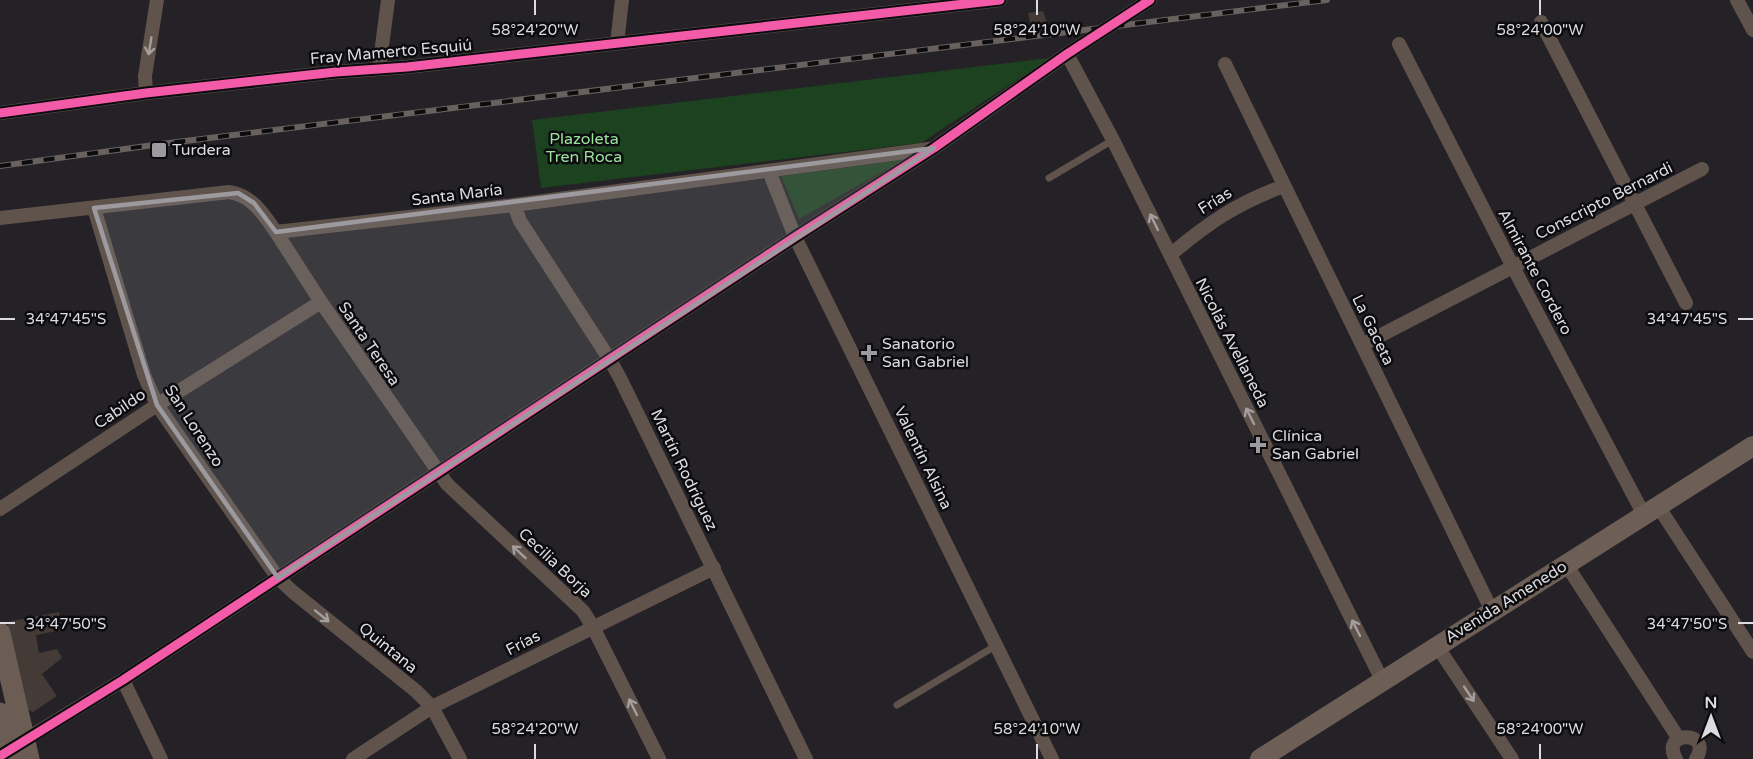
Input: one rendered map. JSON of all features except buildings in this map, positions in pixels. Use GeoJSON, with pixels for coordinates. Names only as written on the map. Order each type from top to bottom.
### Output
{"type":"FeatureCollection","features":[{"type":"Feature","properties":{"kind":"main road"},"geometry":{"type":"LineString","coordinates":[[0,633],[15,753]]}},
{"type":"Feature","properties":{"kind":"main road"},"geometry":{"type":"LineString","coordinates":[[0,713],[15,753]]}},
{"type":"Feature","properties":{"kind":"street"},"geometry":{"type":"LineString","coordinates":[[146,93],[145,75],[157,0]]}},
{"type":"Feature","properties":{"kind":"street"},"geometry":{"type":"LineString","coordinates":[[379,69],[388,0]]}},
{"type":"Feature","properties":{"kind":"street"},"geometry":{"type":"LineString","coordinates":[[617,43],[622,0]]}},
{"type":"Feature","properties":{"kind":"street","name":"Fray Mamerto Esquiú"},"geometry":{"type":"LineString","coordinates":[[0,113],[146,93],[617,43],[896,6],[999,0]]}},
{"type":"Feature","properties":{"kind":"street"},"geometry":{"type":"LineString","coordinates":[[15,753],[437,472],[934,148],[1067,54],[1150,0]]}},
{"type":"Feature","properties":{"kind":"street"},"geometry":{"type":"LineString","coordinates":[[1737,0],[1753,30]]}},
{"type":"Feature","properties":{"kind":"street"},"geometry":{"type":"LineString","coordinates":[[1541,22],[1686,303]]}},
{"type":"Feature","properties":{"kind":"street","name":"Almirante Cordero"},"geometry":{"type":"LineString","coordinates":[[1400,44],[1513,267],[1651,510],[1753,652]]}},
{"type":"Feature","properties":{"kind":"street","name":"Nicolás Avellaneda"},"geometry":{"type":"LineString","coordinates":[[1067,54],[1113,140],[1382,680]]}},
{"type":"Feature","properties":{"kind":"street","name":"La Gaceta"},"geometry":{"type":"LineString","coordinates":[[1225,64],[1492,611]]}},
{"type":"Feature","properties":{"kind":"street","name":"Santa María"},"geometry":{"type":"LineString","coordinates":[[276,232],[514,205],[934,148]]}},
{"type":"Feature","properties":{"kind":"street","name":"Conscripto Bernardi"},"geometry":{"type":"LineString","coordinates":[[1362,345],[1702,169]]}},
{"type":"Feature","properties":{"kind":"street","name":"Valentín Alsina"},"geometry":{"type":"LineString","coordinates":[[769,171],[795,237],[1052,759]]}},
{"type":"Feature","properties":{"kind":"street","name":"Frías"},"geometry":{"type":"LineString","coordinates":[[1170,255],[1229,210],[1284,186]]}},
{"type":"Feature","properties":{"kind":"street"},"geometry":{"type":"LineString","coordinates":[[0,218],[229,192],[238,193],[254,203],[276,232]]}},
{"type":"Feature","properties":{"kind":"street","name":"Martín Rodríguez"},"geometry":{"type":"LineString","coordinates":[[514,205],[520,221],[610,360],[806,759]]}},
{"type":"Feature","properties":{"kind":"street","name":"San Lorenzo"},"geometry":{"type":"LineString","coordinates":[[94,207],[144,375],[157,405],[278,578]]}},
{"type":"Feature","properties":{"kind":"street","name":"Santa Teresa"},"geometry":{"type":"LineString","coordinates":[[276,232],[437,472]]}},
{"type":"Feature","properties":{"kind":"street","name":"Cabildo"},"geometry":{"type":"LineString","coordinates":[[0,509],[157,405],[321,302]]}},
{"type":"Feature","properties":{"kind":"street","name":"Avenida Amenedo"},"geometry":{"type":"LineString","coordinates":[[1260,759],[1753,446]]}},
{"type":"Feature","properties":{"kind":"street","name":"Cecilia Borja"},"geometry":{"type":"LineString","coordinates":[[437,472],[583,611],[659,759]]}},
{"type":"Feature","properties":{"kind":"street"},"geometry":{"type":"LineString","coordinates":[[1566,564],[1679,739]]}},
{"type":"Feature","properties":{"kind":"street","name":"Frías"},"geometry":{"type":"LineString","coordinates":[[353,759],[432,707],[714,568]]}},
{"type":"Feature","properties":{"kind":"street","name":"Quintana"},"geometry":{"type":"LineString","coordinates":[[278,578],[416,691],[432,707],[460,759]]}},
{"type":"Feature","properties":{"kind":"street"},"geometry":{"type":"LineString","coordinates":[[1437,646],[1512,759]]}},
{"type":"Feature","properties":{"kind":"street"},"geometry":{"type":"LineString","coordinates":[[123,680],[161,759]]}},
{"type":"Feature","properties":{"kind":"street"},"geometry":{"type":"LineString","coordinates":[[1677,759],[1673,749],[1679,739],[1688,737],[1696,741],[1700,749],[1696,759]]}},
{"type":"Feature","properties":{"kind":"lane"},"geometry":{"type":"LineString","coordinates":[[1049,178],[1113,140]]}},
{"type":"Feature","properties":{"kind":"lane"},"geometry":{"type":"LineString","coordinates":[[897,705],[997,645]]}},
{"type":"Feature","properties":{"kind":"highlighted area"},"geometry":{"type":"Polygon","coordinates":[[[934,148],[278,578],[157,405],[94,208],[238,193],[254,203],[276,232],[934,148]]]}},
{"type":"Feature","properties":{"kind":"green space","name":"Plazoleta Tren Roca"},"geometry":{"type":"Polygon","coordinates":[[[1050,58],[921,143],[541,188],[532,120],[1050,58]]]}},
{"type":"Feature","properties":{"kind":"green space"},"geometry":{"type":"Polygon","coordinates":[[[903,160],[799,219],[781,176],[903,160]]]}},
{"type":"Feature","properties":{"kind":"railway"},"geometry":{"type":"LineString","coordinates":[[0,166],[161,144],[1327,0]]}},
{"type":"Feature","properties":{"kind":"cycle path"},"geometry":{"type":"LineString","coordinates":[[0,113],[146,93],[336,72],[407,67],[1000,0]]}},
{"type":"Feature","properties":{"kind":"cycle path"},"geometry":{"type":"LineString","coordinates":[[0,756],[123,680],[795,237],[934,148],[1067,54],[1150,0]]}},
{"type":"Feature","properties":{"kind":"place","name":"Turdera"},"geometry":{"type":"Point","coordinates":[159,150]}},
{"type":"Feature","properties":{"kind":"place","name":"Sanatorio San Gabriel"},"geometry":{"type":"Point","coordinates":[869,353]}},
{"type":"Feature","properties":{"kind":"place","name":"Clínica San Gabriel"},"geometry":{"type":"Point","coordinates":[1258,445]}}]}
